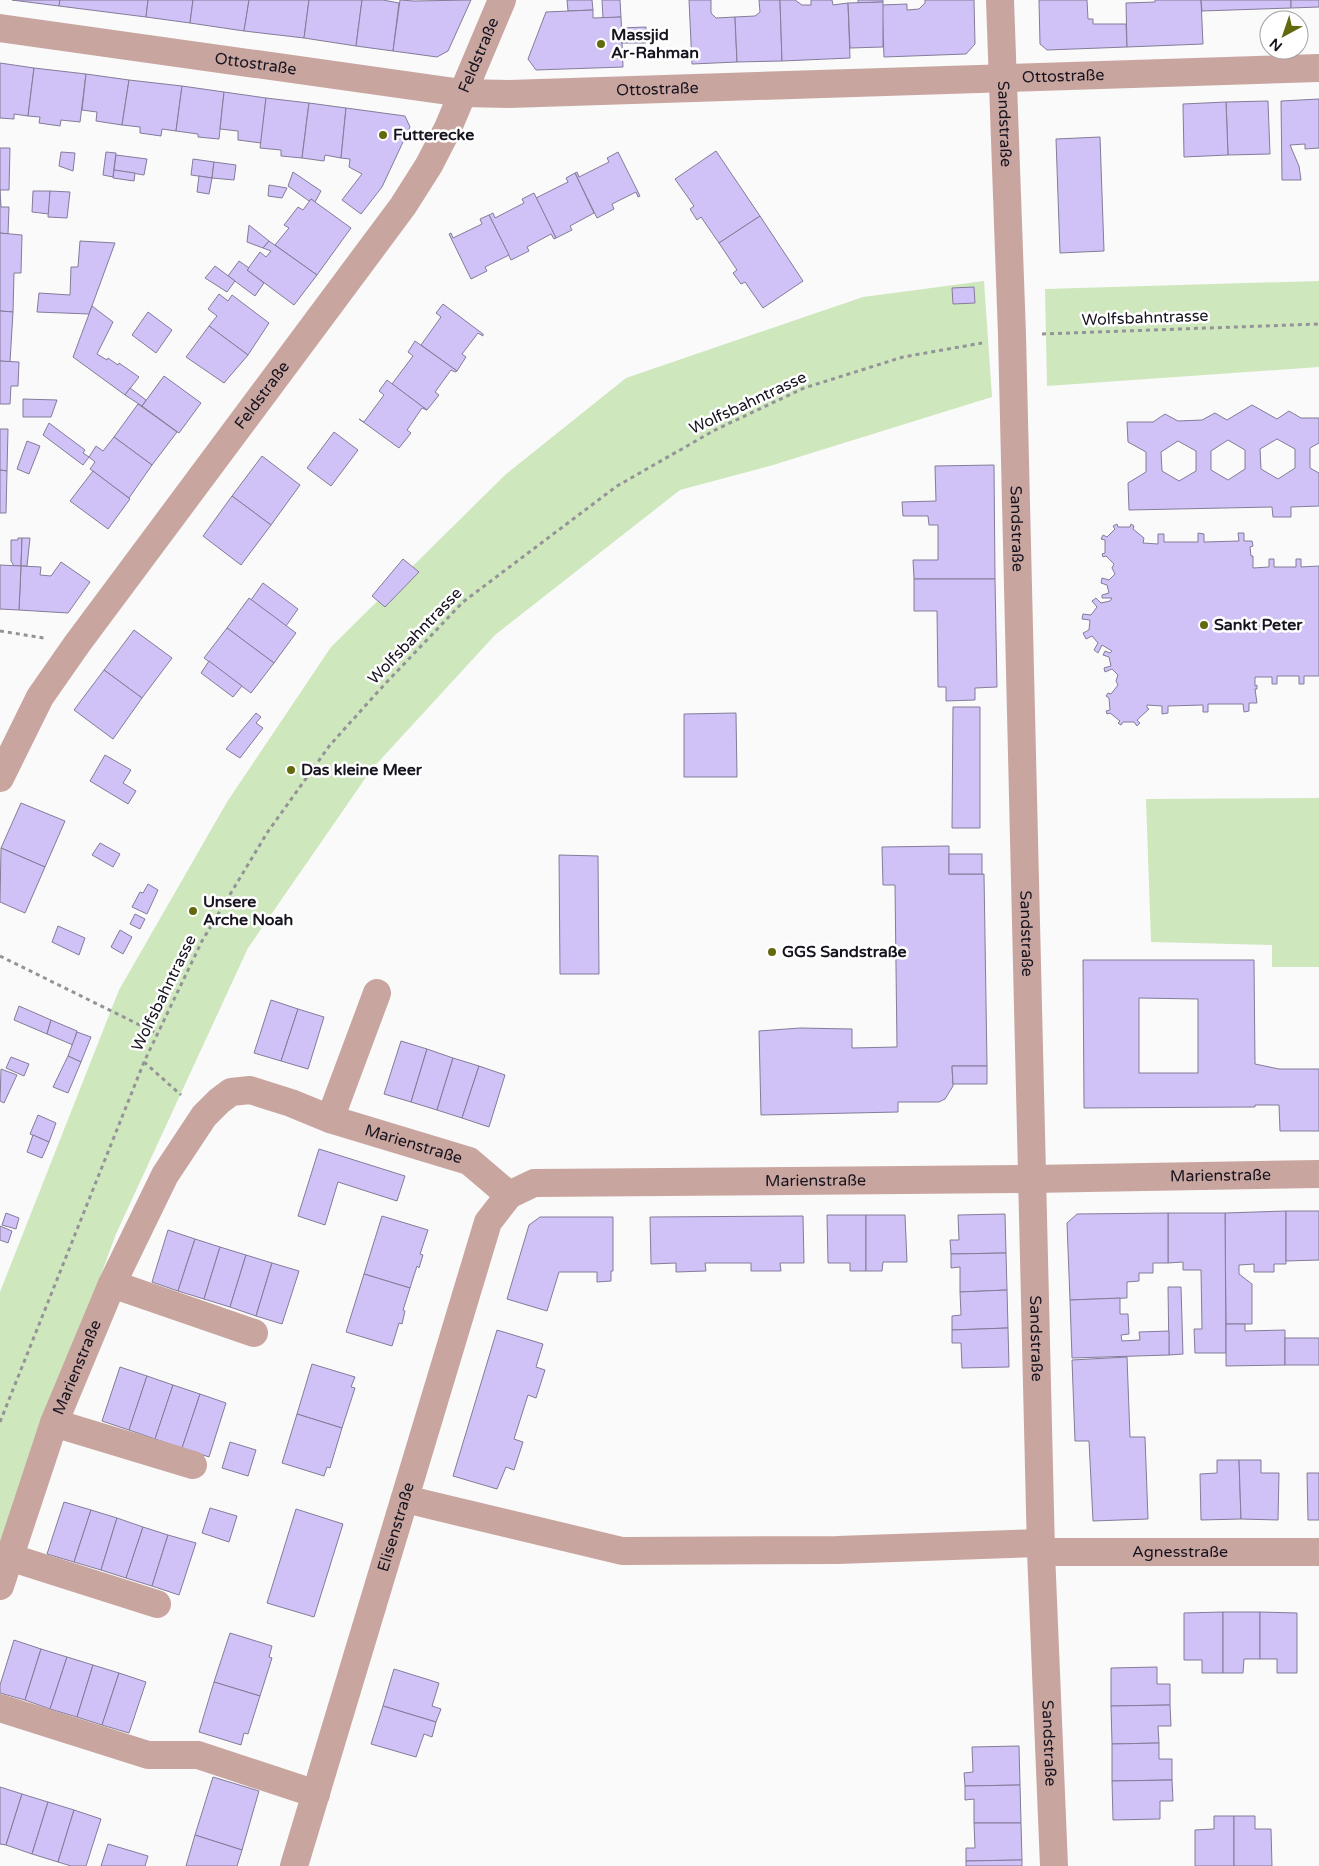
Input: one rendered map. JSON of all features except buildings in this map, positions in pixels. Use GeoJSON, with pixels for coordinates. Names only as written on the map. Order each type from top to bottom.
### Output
{"type":"FeatureCollection","features":[{"type":"Feature","properties":{"kind":"street","name":"Feldstraße"},"geometry":{"type":"LineString","coordinates":[[1,773],[40,697],[77,644],[403,206],[448,128],[502,0]]}},
{"type":"Feature","properties":{"kind":"street","name":"Sandstraße"},"geometry":{"type":"LineString","coordinates":[[1000,0],[1012,335],[1041,1548],[1054,1866]]}},
{"type":"Feature","properties":{"kind":"street","name":"Ottostraße"},"geometry":{"type":"LineString","coordinates":[[0,28],[462,93],[529,93],[1319,68]]}},
{"type":"Feature","properties":{"kind":"street"},"geometry":{"type":"LineString","coordinates":[[330,1119],[377,993]]}},
{"type":"Feature","properties":{"kind":"street","name":"Marienstraße"},"geometry":{"type":"LineString","coordinates":[[0,1586],[8,1557],[54,1423],[112,1284],[165,1175],[204,1116],[218,1101],[231,1092],[250,1090],[291,1103],[330,1119],[469,1161],[509,1195],[534,1183],[1032,1180],[1319,1174]]}},
{"type":"Feature","properties":{"kind":"street","name":"Elisenstraße"},"geometry":{"type":"LineString","coordinates":[[294,1866],[488,1222],[509,1195]]}},
{"type":"Feature","properties":{"kind":"street"},"geometry":{"type":"LineString","coordinates":[[112,1284],[254,1333]]}},
{"type":"Feature","properties":{"kind":"street"},"geometry":{"type":"LineString","coordinates":[[54,1423],[193,1465]]}},
{"type":"Feature","properties":{"kind":"street","name":"Agnesstraße"},"geometry":{"type":"LineString","coordinates":[[405,1498],[622,1551],[1041,1548],[1319,1552]]}},
{"type":"Feature","properties":{"kind":"street"},"geometry":{"type":"LineString","coordinates":[[8,1557],[157,1604]]}},
{"type":"Feature","properties":{"kind":"street"},"geometry":{"type":"LineString","coordinates":[[0,1708],[148,1755],[198,1754],[316,1794]]}},
{"type":"Feature","properties":{"kind":"path","name":"Wolfsbahntrasse"},"geometry":{"type":"LineString","coordinates":[[0,1422],[144,1062],[202,941],[273,825],[330,745],[463,602],[616,486],[715,430],[804,388],[903,357],[981,343],[1012,335],[1319,324]]}},
{"type":"Feature","properties":{"kind":"path"},"geometry":{"type":"LineString","coordinates":[[0,631],[77,644]]}},
{"type":"Feature","properties":{"kind":"path"},"geometry":{"type":"LineString","coordinates":[[0,956],[158,1034]]}},
{"type":"Feature","properties":{"kind":"path"},"geometry":{"type":"LineString","coordinates":[[144,1062],[204,1116]]}},
{"type":"Feature","properties":{"kind":"green space"},"geometry":{"type":"Polygon","coordinates":[[[984,281],[992,397],[773,465],[680,490],[495,635],[371,770],[248,948],[116,1234],[0,1548],[0,1292],[119,990],[227,802],[331,647],[505,475],[626,378],[863,297],[984,281]]]}},
{"type":"Feature","properties":{"kind":"green space"},"geometry":{"type":"Polygon","coordinates":[[[1319,281],[1319,367],[1047,386],[1045,289],[1319,281]]]}},
{"type":"Feature","properties":{"kind":"green space"},"geometry":{"type":"Polygon","coordinates":[[[1319,798],[1319,967],[1272,967],[1272,945],[1151,942],[1146,799],[1319,798]]]}},
{"type":"Feature","properties":{"kind":"place","name":"Massjid Ar-Rahman"},"geometry":{"type":"Point","coordinates":[601,44]}},
{"type":"Feature","properties":{"kind":"place","name":"Futterecke"},"geometry":{"type":"Point","coordinates":[383,135]}},
{"type":"Feature","properties":{"kind":"place","name":"Sankt Peter"},"geometry":{"type":"Point","coordinates":[1204,625]}},
{"type":"Feature","properties":{"kind":"place","name":"Das kleine Meer"},"geometry":{"type":"Point","coordinates":[291,770]}},
{"type":"Feature","properties":{"kind":"place","name":"Unsere Arche Noah"},"geometry":{"type":"Point","coordinates":[193,911]}},
{"type":"Feature","properties":{"kind":"place","name":"GGS Sandstraße"},"geometry":{"type":"Point","coordinates":[772,952]}}]}
